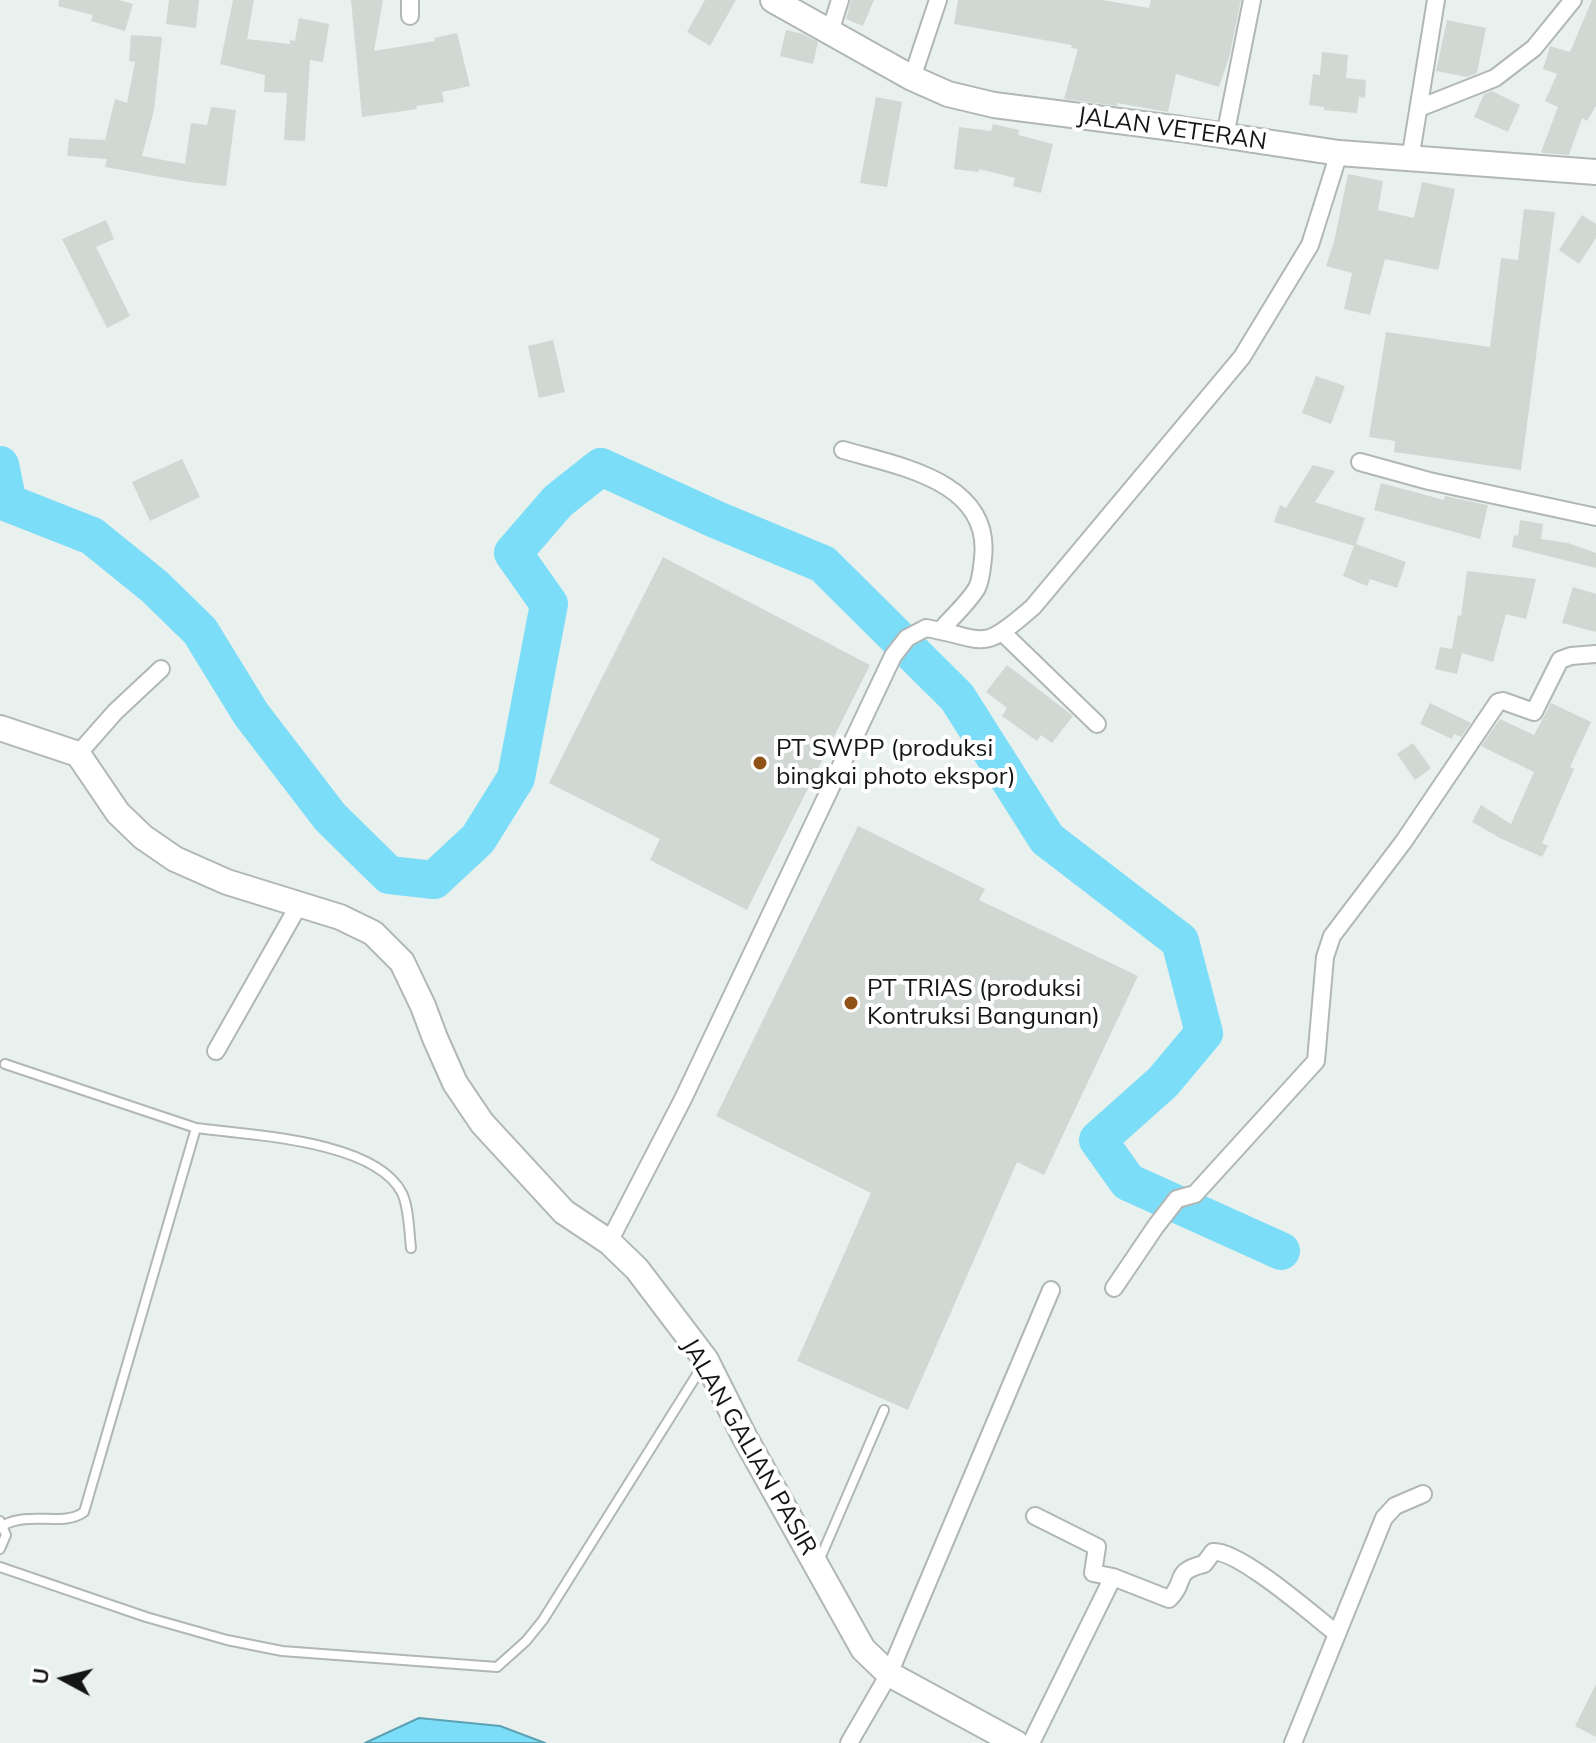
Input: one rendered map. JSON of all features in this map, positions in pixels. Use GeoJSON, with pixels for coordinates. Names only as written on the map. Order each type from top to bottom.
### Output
{"type":"FeatureCollection","features":[{"type":"Feature","properties":{"kind":"street","name":"JALAN VETERAN"},"geometry":{"type":"LineString","coordinates":[[773,0],[912,78],[948,94],[994,105],[1339,153],[1596,172]]}},
{"type":"Feature","properties":{"kind":"street"},"geometry":{"type":"LineString","coordinates":[[830,32],[840,0]]}},
{"type":"Feature","properties":{"kind":"street"},"geometry":{"type":"LineString","coordinates":[[912,78],[938,0]]}},
{"type":"Feature","properties":{"kind":"street"},"geometry":{"type":"LineString","coordinates":[[1225,136],[1252,0]]}},
{"type":"Feature","properties":{"kind":"street"},"geometry":{"type":"LineString","coordinates":[[1410,160],[1436,0]]}},
{"type":"Feature","properties":{"kind":"street"},"geometry":{"type":"LineString","coordinates":[[1419,108],[1495,78],[1534,48],[1573,0]]}},
{"type":"Feature","properties":{"kind":"street"},"geometry":{"type":"LineString","coordinates":[[609,1242],[683,1099],[893,656],[907,638],[926,628],[971,640],[987,640],[1003,633],[1033,607],[1242,357],[1310,245],[1339,153]]}},
{"type":"Feature","properties":{"kind":"street"},"geometry":{"type":"LineString","coordinates":[[843,450],[932,477],[969,504],[981,525],[984,548],[977,588],[941,630]]}},
{"type":"Feature","properties":{"kind":"street"},"geometry":{"type":"LineString","coordinates":[[1360,462],[1429,481],[1596,517]]}},
{"type":"Feature","properties":{"kind":"street"},"geometry":{"type":"LineString","coordinates":[[1003,633],[1097,724]]}},
{"type":"Feature","properties":{"kind":"street"},"geometry":{"type":"LineString","coordinates":[[1114,1288],[1174,1203],[1195,1194],[1316,1061],[1325,957],[1332,936],[1404,841],[1498,702],[1534,712],[1560,660],[1596,654]]}},
{"type":"Feature","properties":{"kind":"street"},"geometry":{"type":"LineString","coordinates":[[0,728],[78,754],[115,712],[161,669]]}},
{"type":"Feature","properties":{"kind":"street","name":"JALAN GALIAN PASIR"},"geometry":{"type":"LineString","coordinates":[[78,754],[118,813],[164,852],[227,882],[340,917],[373,933],[402,962],[455,1083],[482,1123],[564,1212],[609,1242],[637,1269],[706,1360],[744,1436],[863,1649],[889,1674],[1016,1743]]}},
{"type":"Feature","properties":{"kind":"street"},"geometry":{"type":"LineString","coordinates":[[216,1051],[300,903]]}},
{"type":"Feature","properties":{"kind":"street"},"geometry":{"type":"LineString","coordinates":[[849,1743],[889,1674],[1051,1290]]}},
{"type":"Feature","properties":{"kind":"street"},"geometry":{"type":"LineString","coordinates":[[1293,1743],[1384,1518],[1395,1506],[1423,1494]]}},
{"type":"Feature","properties":{"kind":"street"},"geometry":{"type":"LineString","coordinates":[[1035,1516],[1097,1547],[1093,1573],[1113,1577],[1169,1599],[1184,1571],[1204,1564],[1213,1552],[1221,1551],[1254,1570],[1336,1633]]}},
{"type":"Feature","properties":{"kind":"street"},"geometry":{"type":"LineString","coordinates":[[1031,1743],[1113,1577]]}},
{"type":"Feature","properties":{"kind":"lane"},"geometry":{"type":"LineString","coordinates":[[5,1064],[196,1128],[324,1145],[378,1167],[394,1181],[404,1196],[411,1248]]}},
{"type":"Feature","properties":{"kind":"lane"},"geometry":{"type":"LineString","coordinates":[[0,1549],[6,1535],[2,1523],[17,1519],[73,1518],[84,1512],[196,1128]]}},
{"type":"Feature","properties":{"kind":"lane"},"geometry":{"type":"LineString","coordinates":[[0,1567],[146,1617],[241,1643],[282,1651],[497,1667],[526,1641],[543,1620],[706,1360]]}},
{"type":"Feature","properties":{"kind":"lane"},"geometry":{"type":"LineString","coordinates":[[817,1565],[884,1410]]}},
{"type":"Feature","properties":{"kind":"water"},"geometry":{"type":"Polygon","coordinates":[[[419,1718],[500,1726],[545,1743],[365,1743],[419,1718]]]}},
{"type":"Feature","properties":{"kind":"building"},"geometry":{"type":"Polygon","coordinates":[[[59,0],[119,0],[133,4],[125,31],[91,21],[93,15],[58,6],[59,0]]]}},
{"type":"Feature","properties":{"kind":"building"},"geometry":{"type":"Polygon","coordinates":[[[169,0],[199,0],[196,28],[166,24],[169,0]]]}},
{"type":"Feature","properties":{"kind":"building"},"geometry":{"type":"Polygon","coordinates":[[[233,0],[254,0],[247,39],[290,44],[290,40],[295,41],[299,18],[329,24],[323,62],[310,60],[305,141],[284,140],[287,93],[264,92],[265,75],[220,64],[233,0]]]}},
{"type":"Feature","properties":{"kind":"building"},"geometry":{"type":"Polygon","coordinates":[[[351,0],[383,0],[374,51],[435,41],[434,38],[457,33],[470,86],[442,92],[444,102],[362,117],[351,0]]]}},
{"type":"Feature","properties":{"kind":"building"},"geometry":{"type":"Polygon","coordinates":[[[705,0],[736,0],[710,46],[687,32],[705,0]]]}},
{"type":"Feature","properties":{"kind":"building"},"geometry":{"type":"Polygon","coordinates":[[[851,0],[874,0],[863,26],[846,19],[851,0]]]}},
{"type":"Feature","properties":{"kind":"building"},"geometry":{"type":"Polygon","coordinates":[[[958,0],[1102,0],[1149,8],[1151,0],[1241,0],[1229,58],[1219,87],[1176,74],[1168,112],[1117,103],[1117,106],[1064,99],[1078,49],[1071,48],[1072,45],[954,24],[958,0]]]}},
{"type":"Feature","properties":{"kind":"building"},"geometry":{"type":"Polygon","coordinates":[[[1592,0],[1596,0],[1596,106],[1587,121],[1582,118],[1569,155],[1543,153],[1558,107],[1545,101],[1557,74],[1543,69],[1550,46],[1570,52],[1592,0]]]}},
{"type":"Feature","properties":{"kind":"building"},"geometry":{"type":"Polygon","coordinates":[[[1447,20],[1486,28],[1477,73],[1467,77],[1436,71],[1447,20]]]}},
{"type":"Feature","properties":{"kind":"building"},"geometry":{"type":"Polygon","coordinates":[[[786,30],[818,42],[813,64],[780,56],[786,30]]]}},
{"type":"Feature","properties":{"kind":"building"},"geometry":{"type":"Polygon","coordinates":[[[131,35],[162,37],[154,110],[142,156],[185,164],[191,123],[207,125],[211,107],[236,110],[226,186],[105,167],[107,159],[67,156],[69,138],[105,140],[115,99],[127,103],[135,62],[129,61],[131,35]]]}},
{"type":"Feature","properties":{"kind":"building"},"geometry":{"type":"Polygon","coordinates":[[[1322,52],[1348,55],[1346,78],[1366,80],[1365,98],[1359,97],[1357,113],[1324,110],[1324,107],[1309,105],[1313,74],[1320,75],[1322,52]]]}},
{"type":"Feature","properties":{"kind":"building"},"geometry":{"type":"Polygon","coordinates":[[[1492,91],[1520,105],[1508,132],[1474,117],[1484,94],[1492,91]]]}},
{"type":"Feature","properties":{"kind":"building"},"geometry":{"type":"Polygon","coordinates":[[[876,97],[902,102],[887,187],[860,183],[876,97]]]}},
{"type":"Feature","properties":{"kind":"building"},"geometry":{"type":"Polygon","coordinates":[[[993,124],[1019,130],[1018,135],[1053,144],[1041,193],[1013,186],[1015,178],[979,169],[979,172],[954,169],[959,127],[991,131],[993,124]]]}},
{"type":"Feature","properties":{"kind":"building"},"geometry":{"type":"Polygon","coordinates":[[[1348,174],[1383,181],[1378,210],[1414,218],[1422,182],[1455,189],[1438,270],[1385,259],[1370,315],[1344,309],[1352,273],[1326,266],[1348,174]]]}},
{"type":"Feature","properties":{"kind":"building"},"geometry":{"type":"Polygon","coordinates":[[[1524,209],[1555,212],[1521,470],[1394,452],[1395,441],[1369,437],[1386,332],[1490,347],[1501,258],[1518,260],[1524,209]]]}},
{"type":"Feature","properties":{"kind":"building"},"geometry":{"type":"Polygon","coordinates":[[[1582,215],[1596,224],[1596,238],[1579,264],[1559,250],[1582,215]]]}},
{"type":"Feature","properties":{"kind":"building"},"geometry":{"type":"Polygon","coordinates":[[[106,220],[114,239],[96,247],[130,316],[107,328],[62,239],[106,220]]]}},
{"type":"Feature","properties":{"kind":"building"},"geometry":{"type":"Polygon","coordinates":[[[553,340],[565,392],[539,398],[528,346],[553,340]]]}},
{"type":"Feature","properties":{"kind":"building"},"geometry":{"type":"Polygon","coordinates":[[[1316,376],[1345,386],[1331,424],[1302,413],[1316,376]]]}},
{"type":"Feature","properties":{"kind":"building"},"geometry":{"type":"Polygon","coordinates":[[[182,459],[200,497],[150,521],[132,482],[182,459]]]}},
{"type":"Feature","properties":{"kind":"building"},"geometry":{"type":"Polygon","coordinates":[[[1313,465],[1335,471],[1315,502],[1365,518],[1356,544],[1406,562],[1397,588],[1370,579],[1367,586],[1343,576],[1354,546],[1274,522],[1280,505],[1286,508],[1313,465]]]}},
{"type":"Feature","properties":{"kind":"building"},"geometry":{"type":"Polygon","coordinates":[[[1381,483],[1444,500],[1445,496],[1488,505],[1480,539],[1374,510],[1381,483]]]}},
{"type":"Feature","properties":{"kind":"building"},"geometry":{"type":"Polygon","coordinates":[[[1520,520],[1543,524],[1541,539],[1568,543],[1596,553],[1596,568],[1512,547],[1514,535],[1518,536],[1520,520]]]}},
{"type":"Feature","properties":{"kind":"building"},"geometry":{"type":"Polygon","coordinates":[[[663,557],[870,665],[747,910],[650,860],[660,839],[549,783],[663,557]]]}},
{"type":"Feature","properties":{"kind":"building"},"geometry":{"type":"Polygon","coordinates":[[[1467,571],[1536,579],[1526,619],[1506,614],[1493,662],[1462,653],[1457,674],[1435,669],[1440,647],[1452,649],[1458,615],[1461,616],[1467,571]]]}},
{"type":"Feature","properties":{"kind":"building"},"geometry":{"type":"Polygon","coordinates":[[[1573,587],[1596,594],[1596,632],[1562,623],[1573,587]]]}},
{"type":"Feature","properties":{"kind":"building"},"geometry":{"type":"Polygon","coordinates":[[[1007,665],[1073,716],[1052,743],[1041,735],[1037,741],[1002,716],[1007,708],[986,692],[1007,665]]]}},
{"type":"Feature","properties":{"kind":"building"},"geometry":{"type":"Polygon","coordinates":[[[1430,703],[1471,723],[1461,737],[1454,734],[1452,739],[1420,724],[1430,703]]]}},
{"type":"Feature","properties":{"kind":"building"},"geometry":{"type":"Polygon","coordinates":[[[1551,703],[1591,722],[1570,767],[1574,769],[1542,843],[1548,846],[1542,857],[1472,822],[1481,805],[1511,824],[1534,772],[1481,746],[1500,719],[1534,735],[1551,703]]]}},
{"type":"Feature","properties":{"kind":"building"},"geometry":{"type":"Polygon","coordinates":[[[1413,743],[1431,768],[1415,780],[1397,754],[1413,743]]]}},
{"type":"Feature","properties":{"kind":"building"},"geometry":{"type":"Polygon","coordinates":[[[858,826],[985,889],[979,900],[1138,976],[1044,1175],[1017,1162],[908,1410],[797,1361],[871,1193],[716,1116],[858,826]]]}},
{"type":"Feature","properties":{"kind":"building"},"geometry":{"type":"Polygon","coordinates":[[[1596,1684],[1596,1737],[1575,1726],[1596,1684]]]}},
{"type":"Feature","properties":{"kind":"waterway"},"geometry":{"type":"LineString","coordinates":[[0,465],[8,503],[92,536],[155,587],[200,631],[251,714],[330,817],[389,875],[434,880],[478,839],[516,778],[549,604],[513,553],[558,501],[601,467],[823,564],[957,697],[1047,839],[1180,941],[1204,1033],[1163,1082],[1098,1140],[1128,1182],[1281,1251]]}},
{"type":"Feature","properties":{"kind":"place","name":"PT SWPP (produksi bingkai photo ekspor)"},"geometry":{"type":"Point","coordinates":[760,763]}},
{"type":"Feature","properties":{"kind":"place","name":"PT TRIAS (produksi Kontruksi Bangunan)"},"geometry":{"type":"Point","coordinates":[851,1003]}}]}
